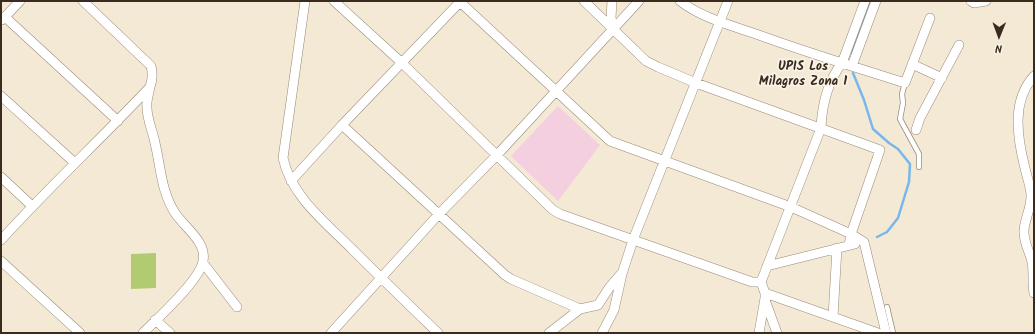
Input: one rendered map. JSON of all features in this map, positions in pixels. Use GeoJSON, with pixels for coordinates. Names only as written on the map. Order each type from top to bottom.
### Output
{"type":"FeatureCollection","features":[{"type":"Feature","properties":{"kind":"street"},"geometry":{"type":"LineString","coordinates":[[20,1],[3,19],[118,121]]}},
{"type":"Feature","properties":{"kind":"street"},"geometry":{"type":"LineString","coordinates":[[83,1],[151,66],[153,75],[147,108],[159,160],[163,187],[176,214],[199,241],[203,249],[203,263],[190,285],[143,333]]}},
{"type":"Feature","properties":{"kind":"street"},"geometry":{"type":"LineString","coordinates":[[305,1],[284,158],[286,169],[291,181],[308,204],[438,333]]}},
{"type":"Feature","properties":{"kind":"street"},"geometry":{"type":"LineString","coordinates":[[334,1],[402,63],[553,210],[560,214],[752,282],[761,282]]}},
{"type":"Feature","properties":{"kind":"street"},"geometry":{"type":"LineString","coordinates":[[291,181],[460,1],[610,140],[791,207],[851,234],[864,242],[886,333]]}},
{"type":"Feature","properties":{"kind":"street"},"geometry":{"type":"LineString","coordinates":[[584,1],[646,61],[696,83],[880,150],[851,234],[849,245]]}},
{"type":"Feature","properties":{"kind":"street"},"geometry":{"type":"LineString","coordinates":[[612,1],[611,18],[614,29]]}},
{"type":"Feature","properties":{"kind":"street"},"geometry":{"type":"LineString","coordinates":[[331,333],[439,214],[497,155],[639,1]]}},
{"type":"Feature","properties":{"kind":"street"},"geometry":{"type":"LineString","coordinates":[[680,1],[701,14],[720,22],[904,83],[930,18]]}},
{"type":"Feature","properties":{"kind":"street"},"geometry":{"type":"LineString","coordinates":[[602,333],[614,310],[622,274],[633,240],[728,1]]}},
{"type":"Feature","properties":{"kind":"street"},"geometry":{"type":"LineString","coordinates":[[777,333],[761,282],[821,128],[822,114],[830,83],[835,71],[842,63],[865,1]]}},
{"type":"Feature","properties":{"kind":"street"},"geometry":{"type":"LineString","coordinates":[[852,66],[876,1]]}},
{"type":"Feature","properties":{"kind":"street"},"geometry":{"type":"LineString","coordinates":[[971,1],[974,3],[986,1]]}},
{"type":"Feature","properties":{"kind":"street"},"geometry":{"type":"LineString","coordinates":[[916,130],[920,118],[959,45]]}},
{"type":"Feature","properties":{"kind":"street"},"geometry":{"type":"LineString","coordinates":[[912,64],[942,78]]}},
{"type":"Feature","properties":{"kind":"street"},"geometry":{"type":"LineString","coordinates":[[1034,76],[1022,96],[1019,106],[1018,122],[1023,162],[1031,194],[1023,232],[1026,248],[1032,262],[1034,293]]}},
{"type":"Feature","properties":{"kind":"street"},"geometry":{"type":"LineString","coordinates":[[1,240],[32,206],[118,121],[150,87]]}},
{"type":"Feature","properties":{"kind":"street"},"geometry":{"type":"LineString","coordinates":[[1,96],[75,163]]}},
{"type":"Feature","properties":{"kind":"street"},"geometry":{"type":"LineString","coordinates":[[342,125],[511,279],[580,309]]}},
{"type":"Feature","properties":{"kind":"street"},"geometry":{"type":"LineString","coordinates":[[1,177],[32,206]]}},
{"type":"Feature","properties":{"kind":"street"},"geometry":{"type":"LineString","coordinates":[[767,266],[864,242]]}},
{"type":"Feature","properties":{"kind":"street"},"geometry":{"type":"LineString","coordinates":[[833,317],[837,248]]}},
{"type":"Feature","properties":{"kind":"street"},"geometry":{"type":"LineString","coordinates":[[1,261],[80,333]]}},
{"type":"Feature","properties":{"kind":"street"},"geometry":{"type":"LineString","coordinates":[[203,263],[237,307]]}},
{"type":"Feature","properties":{"kind":"street"},"geometry":{"type":"LineString","coordinates":[[549,333],[580,309],[598,305],[609,288],[622,274]]}},
{"type":"Feature","properties":{"kind":"street"},"geometry":{"type":"LineString","coordinates":[[765,296],[833,317],[878,333]]}},
{"type":"Feature","properties":{"kind":"street"},"geometry":{"type":"LineString","coordinates":[[759,333],[765,296]]}},
{"type":"Feature","properties":{"kind":"street"},"geometry":{"type":"LineString","coordinates":[[156,320],[170,333]]}},
{"type":"Feature","properties":{"kind":"lane"},"geometry":{"type":"LineString","coordinates":[[904,83],[902,94],[903,103],[900,119],[919,154],[919,167]]}},
{"type":"Feature","properties":{"kind":"lane"},"geometry":{"type":"LineString","coordinates":[[887,307],[893,333]]}},
{"type":"Feature","properties":{"kind":"shaded area"},"geometry":{"type":"Polygon","coordinates":[[[558,106],[600,145],[558,201],[511,156],[558,106]]]}},
{"type":"Feature","properties":{"kind":"green space"},"geometry":{"type":"Polygon","coordinates":[[[156,253],[156,288],[131,289],[131,254],[156,253]]]}},
{"type":"Feature","properties":{"kind":"waterway"},"geometry":{"type":"LineString","coordinates":[[851,53],[870,1]]}},
{"type":"Feature","properties":{"kind":"waterway"},"geometry":{"type":"LineString","coordinates":[[853,73],[864,100],[873,129],[898,149],[910,164],[909,182],[898,218],[887,232],[877,237]]}},
{"type":"Feature","properties":{"kind":"district","name":"UPIS Los Milagros Zona 1"},"geometry":{"type":"Point","coordinates":[803,76]}}]}
